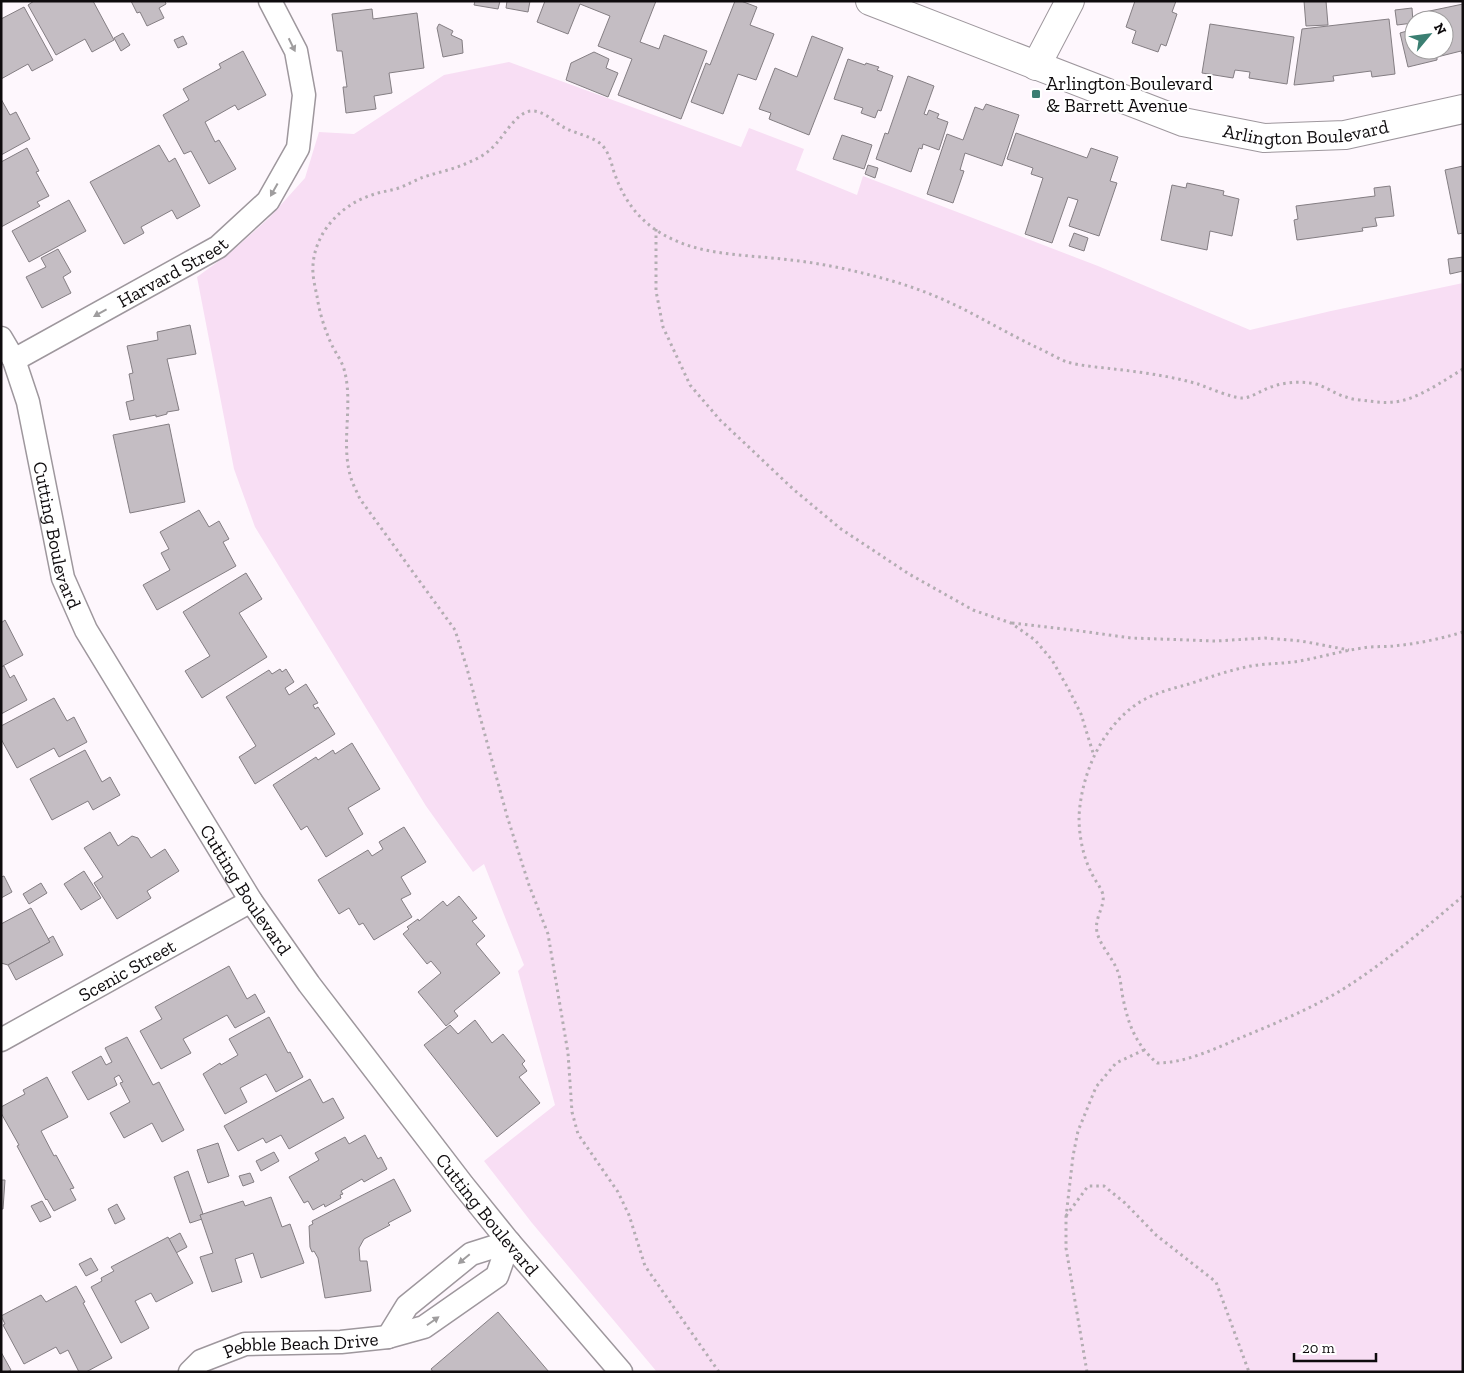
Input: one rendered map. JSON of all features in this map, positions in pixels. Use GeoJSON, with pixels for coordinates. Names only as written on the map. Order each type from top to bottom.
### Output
{"type":"FeatureCollection","features":[{"type":"Feature","properties":{"kind":"main road","name":"Arlington Boulevard"},"geometry":{"type":"LineString","coordinates":[[870,1],[1183,122],[1264,138],[1345,135],[1463,109]]}},
{"type":"Feature","properties":{"kind":"main road"},"geometry":{"type":"LineString","coordinates":[[1036,66],[1070,1]]}},
{"type":"Feature","properties":{"kind":"street","name":"Harvard Street"},"geometry":{"type":"LineString","coordinates":[[14,360],[218,247],[268,201],[298,148],[304,95],[296,51],[270,1]]}},
{"type":"Feature","properties":{"kind":"street","name":"Cutting Boulevard"},"geometry":{"type":"LineString","coordinates":[[1,338],[14,360],[28,402],[63,578],[86,630],[251,901],[309,984],[463,1185],[509,1242],[621,1372]]}},
{"type":"Feature","properties":{"kind":"street","name":"Scenic Street"},"geometry":{"type":"LineString","coordinates":[[1,1040],[251,901]]}},
{"type":"Feature","properties":{"kind":"street","name":"Pebble Beach Drive"},"geometry":{"type":"LineString","coordinates":[[388,1337],[407,1306],[471,1254],[509,1242]]}},
{"type":"Feature","properties":{"kind":"street","name":"Pebble Beach Drive"},"geometry":{"type":"LineString","coordinates":[[190,1372],[201,1361],[245,1344],[341,1342],[388,1337],[424,1327],[497,1276],[509,1242]]}},
{"type":"Feature","properties":{"kind":"path"},"geometry":{"type":"LineString","coordinates":[[718,1372],[645,1266],[629,1215],[622,1200],[578,1134],[572,1112],[568,1053],[548,934],[506,816],[455,630],[360,500],[350,478],[346,379],[340,359],[330,342],[316,295],[313,265],[319,241],[325,231],[348,205],[372,194],[401,188],[423,177],[476,159],[494,147],[520,117],[526,112],[532,111],[545,115],[566,129],[598,142],[605,148],[627,202],[639,217],[673,240],[699,248],[738,255],[810,262],[871,275],[900,284],[963,309],[1066,362],[1142,372],[1186,381],[1240,398],[1254,395],[1281,384],[1311,383],[1345,397],[1376,402],[1405,400],[1422,393],[1463,369]]}},
{"type":"Feature","properties":{"kind":"path"},"geometry":{"type":"LineString","coordinates":[[656,229],[656,291],[663,327],[690,386],[720,420],[793,489],[841,528],[909,574],[973,610],[1011,623],[1130,638],[1216,642],[1265,638],[1301,641],[1351,650]]}},
{"type":"Feature","properties":{"kind":"path"},"geometry":{"type":"LineString","coordinates":[[1011,623],[1034,640],[1052,660],[1081,714],[1094,757]]}},
{"type":"Feature","properties":{"kind":"path"},"geometry":{"type":"LineString","coordinates":[[1463,632],[1427,641],[1364,648],[1300,661],[1253,666],[1148,697],[1134,705],[1106,734],[1094,757],[1084,788],[1079,818],[1082,850],[1087,865],[1103,896],[1103,902],[1096,923],[1099,938],[1119,974],[1122,997],[1130,1026],[1136,1039],[1157,1063],[1167,1063],[1202,1054],[1316,1004],[1340,990],[1398,950],[1463,896]]}},
{"type":"Feature","properties":{"kind":"path"},"geometry":{"type":"LineString","coordinates":[[1087,1372],[1066,1248],[1066,1217],[1072,1156],[1084,1114],[1096,1086],[1116,1063],[1144,1050]]}},
{"type":"Feature","properties":{"kind":"path"},"geometry":{"type":"LineString","coordinates":[[1066,1217],[1088,1186],[1104,1186],[1124,1202],[1156,1235],[1216,1282],[1249,1372]]}},
{"type":"Feature","properties":{"kind":"shaded area"},"geometry":{"type":"Polygon","coordinates":[[[509,62],[741,147],[749,128],[804,149],[796,170],[857,195],[863,176],[1098,266],[1250,330],[1463,283],[1463,1372],[657,1372],[532,1223],[484,1161],[555,1105],[518,971],[524,965],[484,864],[473,872],[426,806],[255,527],[234,469],[197,277],[231,252],[269,218],[305,178],[319,132],[354,134],[444,75],[509,62]]]}},
{"type":"Feature","properties":{"kind":"building"},"geometry":{"type":"Polygon","coordinates":[[[34,1],[93,1],[114,40],[92,52],[85,39],[56,55],[28,5],[34,1]]]}},
{"type":"Feature","properties":{"kind":"building"},"geometry":{"type":"Polygon","coordinates":[[[131,1],[165,1],[166,4],[159,8],[164,18],[147,26],[140,12],[137,13],[131,1]]]}},
{"type":"Feature","properties":{"kind":"building"},"geometry":{"type":"Polygon","coordinates":[[[475,1],[500,1],[498,9],[474,5],[475,1]]]}},
{"type":"Feature","properties":{"kind":"building"},"geometry":{"type":"Polygon","coordinates":[[[507,1],[530,1],[528,12],[506,8],[507,1]]]}},
{"type":"Feature","properties":{"kind":"building"},"geometry":{"type":"Polygon","coordinates":[[[545,1],[656,1],[640,42],[659,49],[664,35],[707,51],[681,119],[618,95],[632,59],[598,46],[610,16],[580,4],[568,34],[537,22],[545,1]]]}},
{"type":"Feature","properties":{"kind":"building"},"geometry":{"type":"Polygon","coordinates":[[[735,1],[741,1],[757,7],[750,25],[774,34],[756,80],[738,74],[723,114],[691,102],[706,63],[710,65],[735,1]]]}},
{"type":"Feature","properties":{"kind":"building"},"geometry":{"type":"Polygon","coordinates":[[[1135,1],[1176,1],[1172,12],[1177,14],[1166,46],[1161,44],[1158,52],[1132,43],[1136,31],[1126,27],[1135,1]]]}},
{"type":"Feature","properties":{"kind":"building"},"geometry":{"type":"Polygon","coordinates":[[[1304,1],[1326,1],[1328,25],[1306,26],[1304,1]]]}},
{"type":"Feature","properties":{"kind":"building"},"geometry":{"type":"Polygon","coordinates":[[[1463,4],[1463,54],[1461,51],[1454,53],[1454,10],[1434,10],[1463,4]]]}},
{"type":"Feature","properties":{"kind":"building"},"geometry":{"type":"Polygon","coordinates":[[[24,7],[53,60],[32,71],[28,64],[1,79],[1,19],[24,7]]]}},
{"type":"Feature","properties":{"kind":"building"},"geometry":{"type":"Polygon","coordinates":[[[1412,8],[1412,10],[1404,10],[1404,24],[1397,25],[1395,10],[1412,8]]]}},
{"type":"Feature","properties":{"kind":"building"},"geometry":{"type":"Polygon","coordinates":[[[372,9],[373,19],[417,13],[424,68],[389,73],[392,93],[374,96],[376,109],[346,113],[343,87],[347,87],[342,51],[337,51],[332,14],[372,9]]]}},
{"type":"Feature","properties":{"kind":"building"},"geometry":{"type":"Polygon","coordinates":[[[1389,19],[1395,74],[1372,77],[1371,71],[1333,76],[1334,81],[1294,85],[1302,29],[1389,19]]]}},
{"type":"Feature","properties":{"kind":"building"},"geometry":{"type":"Polygon","coordinates":[[[439,24],[453,31],[451,35],[462,40],[463,53],[443,57],[437,28],[439,24]]]}},
{"type":"Feature","properties":{"kind":"building"},"geometry":{"type":"Polygon","coordinates":[[[1210,24],[1294,37],[1287,84],[1249,78],[1250,72],[1235,70],[1233,78],[1202,73],[1210,24]]]}},
{"type":"Feature","properties":{"kind":"building"},"geometry":{"type":"Polygon","coordinates":[[[1404,32],[1404,50],[1400,33],[1404,32]]]}},
{"type":"Feature","properties":{"kind":"building"},"geometry":{"type":"Polygon","coordinates":[[[123,33],[130,45],[121,51],[114,38],[123,33]]]}},
{"type":"Feature","properties":{"kind":"building"},"geometry":{"type":"Polygon","coordinates":[[[183,36],[187,44],[178,48],[174,40],[183,36]]]}},
{"type":"Feature","properties":{"kind":"building"},"geometry":{"type":"Polygon","coordinates":[[[812,36],[843,48],[809,135],[769,119],[771,113],[759,109],[775,68],[797,77],[812,36]]]}},
{"type":"Feature","properties":{"kind":"building"},"geometry":{"type":"Polygon","coordinates":[[[243,51],[266,95],[238,110],[235,105],[205,122],[215,142],[219,140],[236,169],[209,184],[191,151],[184,154],[163,115],[189,100],[183,89],[221,68],[219,64],[243,51]]]}},
{"type":"Feature","properties":{"kind":"building"},"geometry":{"type":"Polygon","coordinates":[[[594,52],[609,59],[606,68],[618,73],[608,97],[566,80],[571,63],[594,52]]]}},
{"type":"Feature","properties":{"kind":"building"},"geometry":{"type":"Polygon","coordinates":[[[848,59],[865,65],[866,63],[879,67],[877,70],[893,76],[881,111],[878,110],[875,118],[861,113],[863,108],[834,99],[848,59]]]}},
{"type":"Feature","properties":{"kind":"building"},"geometry":{"type":"Polygon","coordinates":[[[1406,60],[1437,60],[1408,67],[1406,60]]]}},
{"type":"Feature","properties":{"kind":"building"},"geometry":{"type":"Polygon","coordinates":[[[908,76],[934,86],[924,114],[927,115],[929,110],[939,114],[937,118],[948,122],[939,150],[923,144],[922,149],[919,148],[911,172],[876,159],[885,133],[888,134],[908,76]]]}},
{"type":"Feature","properties":{"kind":"building"},"geometry":{"type":"Polygon","coordinates":[[[1,99],[10,115],[16,112],[30,139],[1,155],[1,99]]]}},
{"type":"Feature","properties":{"kind":"building"},"geometry":{"type":"Polygon","coordinates":[[[986,104],[1019,115],[1002,166],[965,153],[960,170],[964,171],[953,203],[927,194],[947,134],[963,140],[975,107],[983,110],[986,104]]]}},
{"type":"Feature","properties":{"kind":"building"},"geometry":{"type":"Polygon","coordinates":[[[1016,133],[1087,158],[1091,148],[1118,157],[1110,181],[1117,183],[1099,236],[1069,226],[1078,200],[1068,197],[1052,243],[1025,234],[1043,178],[1031,174],[1033,168],[1007,159],[1016,133]]]}},
{"type":"Feature","properties":{"kind":"building"},"geometry":{"type":"Polygon","coordinates":[[[842,135],[872,145],[864,169],[833,159],[842,135]]]}},
{"type":"Feature","properties":{"kind":"building"},"geometry":{"type":"Polygon","coordinates":[[[159,145],[169,162],[175,158],[200,206],[177,219],[172,210],[141,227],[144,233],[124,244],[90,182],[159,145]]]}},
{"type":"Feature","properties":{"kind":"building"},"geometry":{"type":"Polygon","coordinates":[[[27,148],[39,171],[36,172],[49,196],[37,202],[40,206],[1,227],[1,162],[27,148]]]}},
{"type":"Feature","properties":{"kind":"building"},"geometry":{"type":"Polygon","coordinates":[[[868,165],[878,168],[875,178],[865,174],[868,165]]]}},
{"type":"Feature","properties":{"kind":"building"},"geometry":{"type":"Polygon","coordinates":[[[1463,166],[1463,233],[1458,234],[1445,170],[1463,166]]]}},
{"type":"Feature","properties":{"kind":"building"},"geometry":{"type":"Polygon","coordinates":[[[1187,183],[1224,191],[1223,195],[1239,199],[1232,236],[1210,231],[1207,250],[1161,240],[1172,185],[1186,188],[1187,183]]]}},
{"type":"Feature","properties":{"kind":"building"},"geometry":{"type":"Polygon","coordinates":[[[1390,186],[1394,216],[1375,218],[1377,226],[1362,228],[1363,231],[1297,240],[1294,220],[1298,219],[1296,206],[1375,196],[1374,188],[1390,186]]]}},
{"type":"Feature","properties":{"kind":"building"},"geometry":{"type":"Polygon","coordinates":[[[69,200],[86,231],[29,262],[12,231],[69,200]]]}},
{"type":"Feature","properties":{"kind":"building"},"geometry":{"type":"Polygon","coordinates":[[[1074,233],[1088,238],[1084,251],[1069,246],[1074,233]]]}},
{"type":"Feature","properties":{"kind":"building"},"geometry":{"type":"Polygon","coordinates":[[[58,249],[71,272],[63,277],[71,293],[42,308],[26,277],[46,267],[41,258],[58,249]]]}},
{"type":"Feature","properties":{"kind":"building"},"geometry":{"type":"Polygon","coordinates":[[[1463,257],[1463,271],[1450,274],[1448,259],[1463,257]]]}},
{"type":"Feature","properties":{"kind":"building"},"geometry":{"type":"Polygon","coordinates":[[[190,325],[196,354],[167,359],[179,410],[167,412],[167,414],[156,417],[156,415],[130,420],[126,402],[134,400],[129,374],[133,373],[127,346],[158,340],[157,332],[190,325]]]}},
{"type":"Feature","properties":{"kind":"building"},"geometry":{"type":"Polygon","coordinates":[[[169,424],[185,502],[130,513],[113,435],[169,424]]]}},
{"type":"Feature","properties":{"kind":"building"},"geometry":{"type":"Polygon","coordinates":[[[199,510],[209,527],[219,521],[229,539],[223,542],[236,566],[157,610],[143,585],[170,570],[161,553],[169,549],[160,532],[199,510]]]}},
{"type":"Feature","properties":{"kind":"building"},"geometry":{"type":"Polygon","coordinates":[[[246,573],[262,599],[239,613],[267,657],[202,698],[185,671],[210,656],[183,612],[246,573]]]}},
{"type":"Feature","properties":{"kind":"building"},"geometry":{"type":"Polygon","coordinates":[[[5,620],[23,655],[1,667],[1,623],[5,620]]]}},
{"type":"Feature","properties":{"kind":"building"},"geometry":{"type":"Polygon","coordinates":[[[4,666],[10,678],[14,675],[27,700],[1,714],[1,667],[4,666]]]}},
{"type":"Feature","properties":{"kind":"building"},"geometry":{"type":"Polygon","coordinates":[[[280,669],[282,672],[286,669],[294,682],[285,688],[289,695],[306,684],[318,703],[313,705],[315,709],[318,707],[335,734],[255,784],[239,757],[256,746],[226,697],[269,670],[272,674],[280,669]]]}},
{"type":"Feature","properties":{"kind":"building"},"geometry":{"type":"Polygon","coordinates":[[[54,698],[67,721],[74,717],[87,742],[59,757],[54,748],[17,768],[1,739],[1,726],[54,698]]]}},
{"type":"Feature","properties":{"kind":"building"},"geometry":{"type":"Polygon","coordinates":[[[352,743],[380,789],[348,808],[363,834],[326,857],[307,826],[301,830],[273,785],[316,757],[318,760],[333,750],[335,754],[352,743]]]}},
{"type":"Feature","properties":{"kind":"building"},"geometry":{"type":"Polygon","coordinates":[[[85,750],[102,782],[110,777],[120,795],[93,810],[88,801],[52,820],[30,779],[85,750]]]}},
{"type":"Feature","properties":{"kind":"building"},"geometry":{"type":"Polygon","coordinates":[[[404,827],[426,862],[401,877],[411,894],[401,899],[412,917],[374,940],[363,923],[359,925],[349,908],[339,914],[318,880],[368,850],[372,856],[383,849],[379,842],[404,827]]]}},
{"type":"Feature","properties":{"kind":"building"},"geometry":{"type":"Polygon","coordinates":[[[110,832],[118,846],[132,836],[138,838],[151,858],[165,849],[179,871],[147,891],[151,898],[117,919],[94,883],[103,877],[84,848],[110,832]]]}},
{"type":"Feature","properties":{"kind":"building"},"geometry":{"type":"Polygon","coordinates":[[[84,871],[101,898],[81,910],[64,884],[84,871]]]}},
{"type":"Feature","properties":{"kind":"building"},"geometry":{"type":"Polygon","coordinates":[[[4,876],[12,892],[1,898],[1,877],[4,876]]]}},
{"type":"Feature","properties":{"kind":"building"},"geometry":{"type":"Polygon","coordinates":[[[41,883],[47,893],[29,904],[23,894],[41,883]]]}},
{"type":"Feature","properties":{"kind":"building"},"geometry":{"type":"Polygon","coordinates":[[[459,896],[477,918],[472,921],[485,936],[476,944],[500,973],[454,1011],[458,1016],[446,1026],[418,992],[441,973],[431,961],[427,964],[403,934],[409,929],[407,927],[418,919],[419,921],[443,901],[447,906],[459,896]]]}},
{"type":"Feature","properties":{"kind":"building"},"geometry":{"type":"Polygon","coordinates":[[[31,908],[50,942],[8,965],[1,963],[1,924],[31,908]]]}},
{"type":"Feature","properties":{"kind":"building"},"geometry":{"type":"Polygon","coordinates":[[[53,936],[63,955],[16,980],[8,965],[50,942],[48,939],[53,936]]]}},
{"type":"Feature","properties":{"kind":"building"},"geometry":{"type":"Polygon","coordinates":[[[229,966],[247,999],[255,994],[265,1012],[235,1028],[227,1015],[183,1039],[191,1053],[161,1069],[140,1031],[162,1019],[155,1007],[229,966]]]}},
{"type":"Feature","properties":{"kind":"building"},"geometry":{"type":"Polygon","coordinates":[[[269,1017],[303,1077],[276,1092],[266,1074],[240,1088],[247,1102],[225,1114],[203,1074],[220,1063],[221,1065],[238,1055],[229,1039],[269,1017]]]}},
{"type":"Feature","properties":{"kind":"building"},"geometry":{"type":"Polygon","coordinates":[[[475,1020],[492,1043],[503,1034],[525,1061],[522,1064],[527,1071],[519,1077],[540,1103],[497,1137],[424,1045],[450,1025],[458,1034],[475,1020]]]}},
{"type":"Feature","properties":{"kind":"building"},"geometry":{"type":"Polygon","coordinates":[[[127,1037],[153,1085],[159,1082],[184,1130],[162,1142],[152,1123],[124,1138],[110,1113],[130,1102],[120,1083],[123,1082],[119,1075],[114,1078],[117,1085],[88,1100],[72,1072],[101,1056],[106,1065],[112,1062],[105,1048],[127,1037]]]}},
{"type":"Feature","properties":{"kind":"building"},"geometry":{"type":"Polygon","coordinates":[[[47,1077],[68,1117],[41,1131],[74,1188],[70,1189],[76,1200],[54,1211],[46,1200],[1,1113],[1,1107],[25,1094],[23,1090],[47,1077]]]}},
{"type":"Feature","properties":{"kind":"building"},"geometry":{"type":"Polygon","coordinates":[[[310,1079],[323,1103],[333,1098],[344,1118],[289,1149],[281,1135],[266,1143],[263,1138],[238,1151],[224,1126],[310,1079]]]}},
{"type":"Feature","properties":{"kind":"building"},"geometry":{"type":"Polygon","coordinates":[[[365,1135],[378,1159],[381,1157],[387,1169],[364,1182],[362,1179],[341,1191],[343,1194],[340,1195],[341,1198],[325,1207],[324,1204],[313,1210],[308,1201],[304,1203],[289,1177],[319,1160],[315,1153],[345,1137],[349,1144],[365,1135]]]}},
{"type":"Feature","properties":{"kind":"building"},"geometry":{"type":"Polygon","coordinates":[[[218,1143],[229,1176],[208,1183],[197,1150],[218,1143]]]}},
{"type":"Feature","properties":{"kind":"building"},"geometry":{"type":"Polygon","coordinates":[[[274,1152],[279,1161],[261,1171],[256,1161],[274,1152]]]}},
{"type":"Feature","properties":{"kind":"building"},"geometry":{"type":"Polygon","coordinates":[[[188,1171],[203,1214],[200,1215],[202,1219],[190,1223],[174,1177],[188,1171]]]}},
{"type":"Feature","properties":{"kind":"building"},"geometry":{"type":"Polygon","coordinates":[[[250,1173],[254,1182],[243,1186],[239,1176],[250,1173]]]}},
{"type":"Feature","properties":{"kind":"building"},"geometry":{"type":"Polygon","coordinates":[[[394,1179],[411,1211],[364,1239],[359,1248],[360,1261],[367,1261],[371,1291],[325,1298],[318,1258],[310,1247],[309,1226],[313,1224],[312,1221],[394,1179]]]}},
{"type":"Feature","properties":{"kind":"building"},"geometry":{"type":"Polygon","coordinates":[[[1,1180],[5,1180],[3,1209],[1,1209],[1,1180]]]}},
{"type":"Feature","properties":{"kind":"building"},"geometry":{"type":"Polygon","coordinates":[[[271,1197],[282,1227],[290,1224],[304,1263],[261,1278],[253,1253],[235,1259],[242,1282],[212,1292],[200,1257],[213,1253],[200,1215],[243,1201],[245,1206],[271,1197]]]}},
{"type":"Feature","properties":{"kind":"building"},"geometry":{"type":"Polygon","coordinates":[[[42,1201],[51,1217],[40,1222],[31,1206],[42,1201]]]}},
{"type":"Feature","properties":{"kind":"building"},"geometry":{"type":"Polygon","coordinates":[[[117,1204],[125,1219],[115,1224],[108,1209],[117,1204]]]}},
{"type":"Feature","properties":{"kind":"building"},"geometry":{"type":"Polygon","coordinates":[[[180,1233],[187,1247],[176,1253],[169,1239],[180,1233]]]}},
{"type":"Feature","properties":{"kind":"building"},"geometry":{"type":"Polygon","coordinates":[[[168,1237],[193,1283],[156,1302],[151,1293],[135,1301],[149,1328],[121,1343],[91,1287],[102,1281],[101,1278],[114,1271],[111,1267],[168,1237]]]}},
{"type":"Feature","properties":{"kind":"building"},"geometry":{"type":"Polygon","coordinates":[[[91,1258],[98,1270],[86,1276],[79,1264],[91,1258]]]}},
{"type":"Feature","properties":{"kind":"building"},"geometry":{"type":"Polygon","coordinates":[[[76,1286],[112,1358],[86,1372],[79,1372],[68,1350],[60,1354],[56,1347],[24,1364],[3,1325],[5,1324],[1,1316],[41,1295],[46,1302],[76,1286]]]}},
{"type":"Feature","properties":{"kind":"building"},"geometry":{"type":"Polygon","coordinates":[[[498,1312],[549,1372],[433,1372],[431,1369],[498,1312]]]}},
{"type":"Feature","properties":{"kind":"building"},"geometry":{"type":"Polygon","coordinates":[[[1,1352],[11,1370],[7,1372],[1,1372],[1,1352]]]}},
{"type":"Feature","properties":{"kind":"place","name":"Arlington Boulevard & Barrett Avenue"},"geometry":{"type":"Point","coordinates":[1036,94]}}]}
